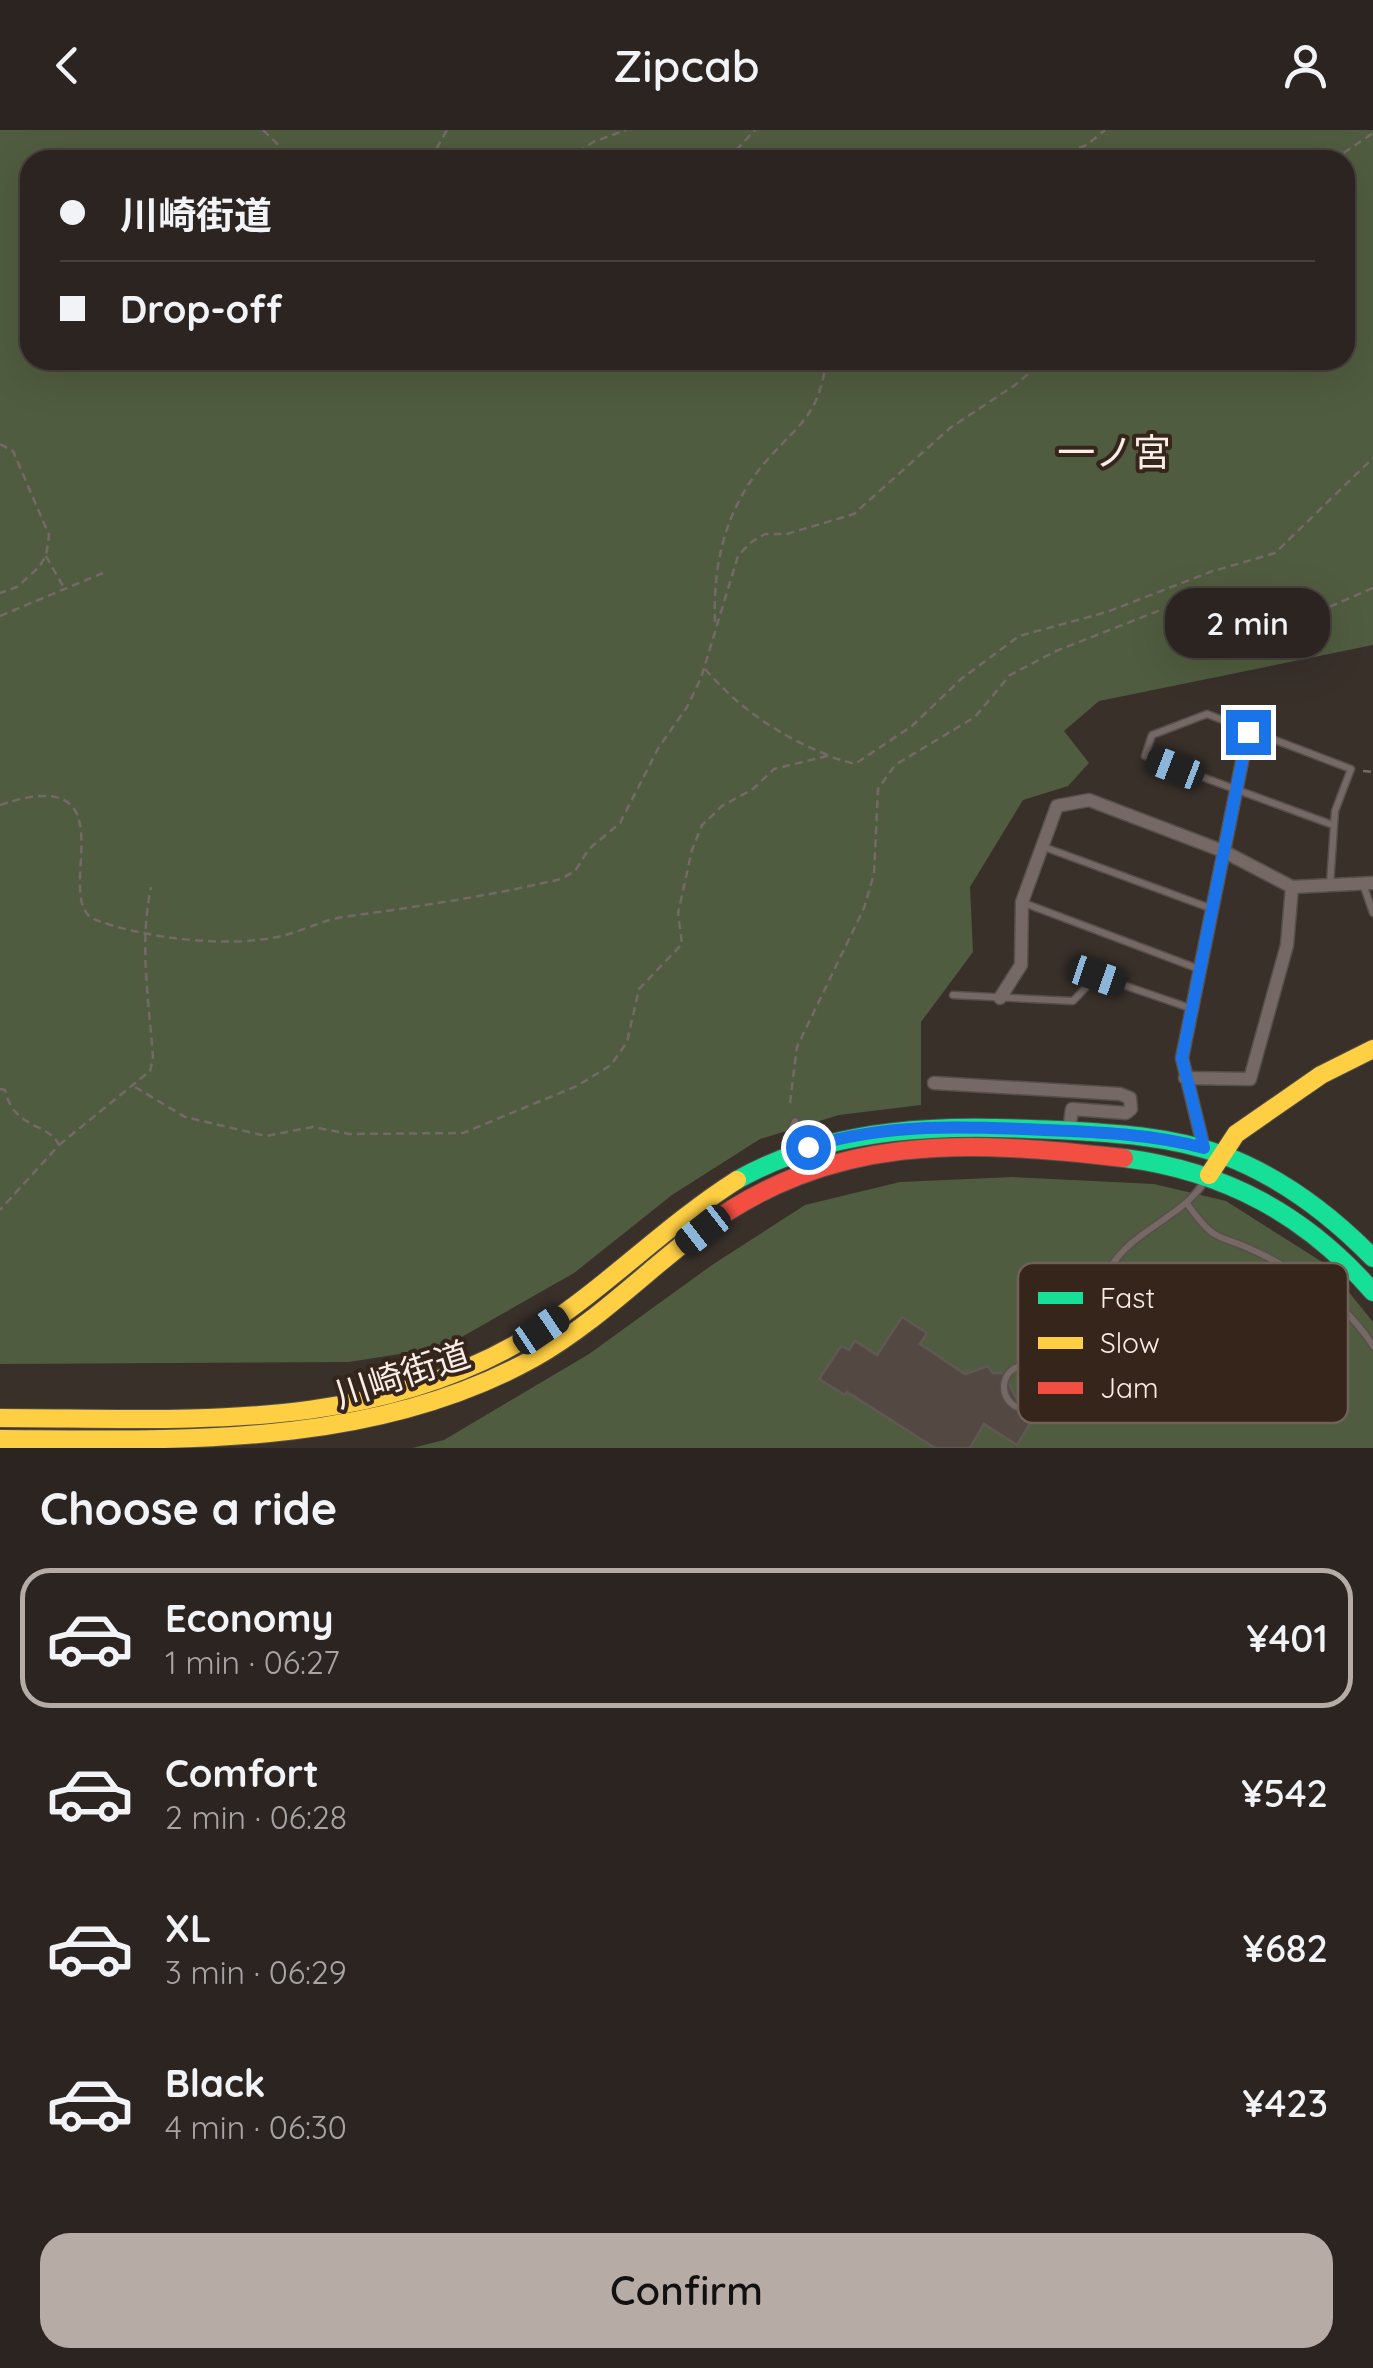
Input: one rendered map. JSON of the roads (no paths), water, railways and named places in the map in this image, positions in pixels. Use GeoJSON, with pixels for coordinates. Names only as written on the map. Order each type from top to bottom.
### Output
{"type":"FeatureCollection","features":[{"type":"Feature","properties":{"kind":"main road"},"geometry":{"type":"LineString","coordinates":[[1209,1176],[1213,1151],[1346,1060],[1373,1048]]}},
{"type":"Feature","properties":{"kind":"main road","name":"川崎街道"},"geometry":{"type":"LineString","coordinates":[[0,1418],[260,1419],[348,1408],[406,1392],[488,1360],[541,1330],[728,1186],[796,1152],[864,1132],[924,1125],[1143,1136],[1213,1151],[1297,1192],[1334,1220],[1373,1258]]}},
{"type":"Feature","properties":{"kind":"main road","name":"川崎街道"},"geometry":{"type":"LineString","coordinates":[[0,1439],[258,1439],[346,1429],[433,1406],[538,1356],[588,1323],[725,1213],[803,1172],[834,1161],[891,1150],[951,1146],[1128,1157],[1209,1176],[1250,1192],[1302,1223],[1346,1263]]}},
{"type":"Feature","properties":{"kind":"main road"},"geometry":{"type":"LineString","coordinates":[[1297,1192],[1330,1208],[1373,1238]]}},
{"type":"Feature","properties":{"kind":"main road","name":"川崎街道"},"geometry":{"type":"LineString","coordinates":[[1348,1265],[1373,1292]]}},
{"type":"Feature","properties":{"kind":"street"},"geometry":{"type":"LineString","coordinates":[[1213,1151],[1185,1078],[1182,1058],[1248,732]]}},
{"type":"Feature","properties":{"kind":"street"},"geometry":{"type":"LineString","coordinates":[[1000,998],[1022,964],[1022,902],[1057,806],[1089,800],[1223,851],[1292,887],[1368,883]]}},
{"type":"Feature","properties":{"kind":"street"},"geometry":{"type":"LineString","coordinates":[[1185,1078],[1250,1079],[1287,945],[1292,887]]}},
{"type":"Feature","properties":{"kind":"street"},"geometry":{"type":"LineString","coordinates":[[934,1083],[1120,1094],[1130,1098],[1126,1113],[1072,1109],[1069,1131]]}},
{"type":"Feature","properties":{"kind":"lane"},"geometry":{"type":"LineString","coordinates":[[1330,884],[1333,825],[1352,770],[1207,714],[1152,735],[1145,756],[1333,825]]}},
{"type":"Feature","properties":{"kind":"lane"},"geometry":{"type":"LineString","coordinates":[[1042,846],[1212,908]]}},
{"type":"Feature","properties":{"kind":"lane"},"geometry":{"type":"LineString","coordinates":[[1368,883],[1373,913]]}},
{"type":"Feature","properties":{"kind":"lane"},"geometry":{"type":"LineString","coordinates":[[1022,902],[1200,970]]}},
{"type":"Feature","properties":{"kind":"lane"},"geometry":{"type":"LineString","coordinates":[[953,995],[1073,1001],[1097,976],[1192,1009]]}},
{"type":"Feature","properties":{"kind":"lane"},"geometry":{"type":"LineString","coordinates":[[795,1121],[790,1133],[803,1172]]}},
{"type":"Feature","properties":{"kind":"lane"},"geometry":{"type":"LineString","coordinates":[[1116,1263],[1146,1232],[1188,1205],[1209,1176]]}},
{"type":"Feature","properties":{"kind":"lane"},"geometry":{"type":"LineString","coordinates":[[1188,1205],[1209,1234],[1255,1251],[1274,1263]]}},
{"type":"Feature","properties":{"kind":"lane"},"geometry":{"type":"LineString","coordinates":[[1348,1316],[1373,1346]]}},
{"type":"Feature","properties":{"kind":"lane"},"geometry":{"type":"LineString","coordinates":[[1018,1368],[1008,1374],[1004,1388],[1009,1402],[1018,1405]]}},
{"type":"Feature","properties":{"kind":"district","name":"一ノ宮"},"geometry":{"type":"Point","coordinates":[1114,452]}}]}
